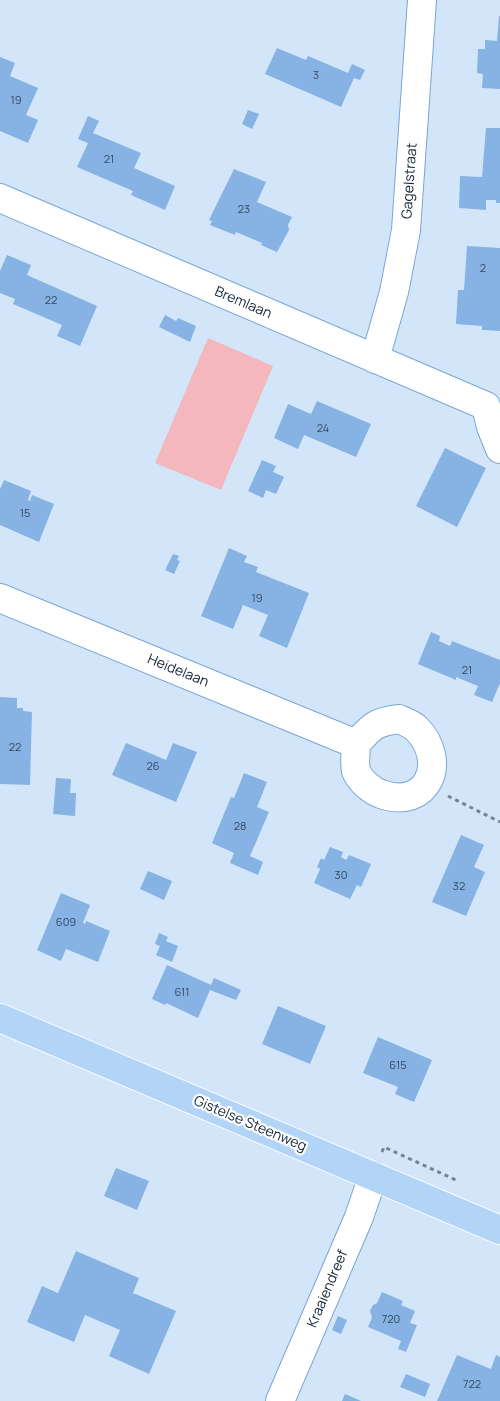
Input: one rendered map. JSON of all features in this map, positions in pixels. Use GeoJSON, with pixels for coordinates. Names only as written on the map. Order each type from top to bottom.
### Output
{"type":"FeatureCollection","features":[{"type":"Feature","properties":{"kind":"main road","name":"Gistelse Steenweg"},"geometry":{"type":"LineString","coordinates":[[0,1018],[500,1230]]}},
{"type":"Feature","properties":{"kind":"street","name":"Gagelstraat"},"geometry":{"type":"LineString","coordinates":[[375,359],[394,292],[406,230],[422,0]]}},
{"type":"Feature","properties":{"kind":"street","name":"Bremlaan"},"geometry":{"type":"LineString","coordinates":[[0,198],[375,359],[493,401],[490,427],[500,449]]}},
{"type":"Feature","properties":{"kind":"street","name":"Heidelaan"},"geometry":{"type":"LineString","coordinates":[[0,598],[356,744]]}},
{"type":"Feature","properties":{"kind":"street"},"geometry":{"type":"LineString","coordinates":[[399,719],[416,727],[427,742],[433,760],[432,776],[409,797],[392,798],[371,790],[356,771],[356,744],[369,728],[382,722],[399,719]]}},
{"type":"Feature","properties":{"kind":"street","name":"Kraaiendreef"},"geometry":{"type":"LineString","coordinates":[[280,1401],[359,1217],[373,1176]]}},
{"type":"Feature","properties":{"kind":"path"},"geometry":{"type":"LineString","coordinates":[[425,784],[500,822]]}},
{"type":"Feature","properties":{"kind":"shaded area"},"geometry":{"type":"Polygon","coordinates":[[[208,338],[273,366],[221,490],[155,463],[208,338]]]}},
{"type":"Feature","properties":{"kind":"building"},"geometry":{"type":"Polygon","coordinates":[[[499,16],[500,89],[482,88],[483,74],[477,73],[478,49],[485,49],[485,40],[497,41],[499,16]]]}},
{"type":"Feature","properties":{"kind":"building"},"geometry":{"type":"Polygon","coordinates":[[[277,48],[306,60],[308,56],[348,73],[352,64],[365,70],[360,80],[354,78],[341,107],[265,74],[277,48]]]}},
{"type":"Feature","properties":{"kind":"building"},"geometry":{"type":"Polygon","coordinates":[[[0,57],[15,63],[10,76],[38,88],[26,115],[38,120],[28,143],[0,131],[0,57]]]}},
{"type":"Feature","properties":{"kind":"building"},"geometry":{"type":"Polygon","coordinates":[[[248,110],[259,114],[252,129],[242,124],[248,110]]]}},
{"type":"Feature","properties":{"kind":"building"},"geometry":{"type":"Polygon","coordinates":[[[88,116],[99,121],[93,133],[141,153],[134,168],[175,186],[165,210],[131,195],[133,191],[77,167],[88,143],[78,139],[88,116]]]}},
{"type":"Feature","properties":{"kind":"building"},"geometry":{"type":"Polygon","coordinates":[[[486,128],[500,128],[500,203],[496,203],[496,200],[486,200],[486,210],[459,208],[460,176],[482,177],[486,128]]]}},
{"type":"Feature","properties":{"kind":"building"},"geometry":{"type":"Polygon","coordinates":[[[234,169],[266,182],[257,202],[292,217],[288,225],[289,230],[277,252],[261,245],[262,243],[236,232],[235,235],[210,225],[212,221],[209,220],[234,169]]]}},
{"type":"Feature","properties":{"kind":"building"},"geometry":{"type":"Polygon","coordinates":[[[467,246],[500,248],[500,331],[482,330],[482,326],[456,324],[458,290],[464,290],[467,246]]]}},
{"type":"Feature","properties":{"kind":"building"},"geometry":{"type":"Polygon","coordinates":[[[7,255],[31,265],[27,275],[97,306],[80,346],[57,336],[62,325],[13,304],[15,299],[0,293],[0,271],[7,255]]]}},
{"type":"Feature","properties":{"kind":"building"},"geometry":{"type":"Polygon","coordinates":[[[165,315],[176,321],[178,318],[196,326],[190,342],[159,327],[165,315]]]}},
{"type":"Feature","properties":{"kind":"building"},"geometry":{"type":"Polygon","coordinates":[[[317,401],[371,424],[356,457],[304,435],[298,449],[274,438],[288,404],[311,414],[317,401]]]}},
{"type":"Feature","properties":{"kind":"building"},"geometry":{"type":"Polygon","coordinates":[[[445,448],[486,468],[457,527],[416,506],[445,448]]]}},
{"type":"Feature","properties":{"kind":"building"},"geometry":{"type":"Polygon","coordinates":[[[262,460],[276,466],[273,472],[284,477],[276,494],[266,490],[263,498],[248,491],[262,460]]]}},
{"type":"Feature","properties":{"kind":"building"},"geometry":{"type":"Polygon","coordinates":[[[4,480],[31,491],[28,500],[30,501],[32,495],[54,504],[39,542],[0,525],[0,489],[4,480]]]}},
{"type":"Feature","properties":{"kind":"building"},"geometry":{"type":"Polygon","coordinates":[[[229,548],[247,556],[244,562],[258,567],[256,572],[309,593],[287,648],[259,636],[268,615],[243,605],[233,629],[201,616],[229,548]]]}},
{"type":"Feature","properties":{"kind":"building"},"geometry":{"type":"Polygon","coordinates":[[[173,554],[179,556],[177,560],[180,561],[174,574],[165,570],[173,554]]]}},
{"type":"Feature","properties":{"kind":"building"},"geometry":{"type":"Polygon","coordinates":[[[431,632],[440,636],[439,641],[450,646],[452,641],[500,660],[500,683],[492,702],[474,695],[478,686],[456,677],[456,680],[418,664],[431,632]]]}},
{"type":"Feature","properties":{"kind":"building"},"geometry":{"type":"Polygon","coordinates":[[[0,697],[17,698],[17,708],[23,708],[23,711],[32,712],[30,785],[0,784],[0,697]]]}},
{"type":"Feature","properties":{"kind":"building"},"geometry":{"type":"Polygon","coordinates":[[[126,743],[166,760],[173,743],[197,752],[176,802],[112,775],[126,743]]]}},
{"type":"Feature","properties":{"kind":"building"},"geometry":{"type":"Polygon","coordinates":[[[244,773],[267,782],[257,807],[269,812],[250,856],[263,862],[258,875],[230,863],[234,853],[212,843],[231,797],[234,798],[244,773]]]}},
{"type":"Feature","properties":{"kind":"building"},"geometry":{"type":"Polygon","coordinates":[[[56,778],[71,779],[70,793],[76,793],[75,816],[53,814],[56,778]]]}},
{"type":"Feature","properties":{"kind":"building"},"geometry":{"type":"Polygon","coordinates":[[[461,835],[484,845],[474,867],[485,872],[466,916],[432,902],[461,835]]]}},
{"type":"Feature","properties":{"kind":"building"},"geometry":{"type":"Polygon","coordinates":[[[330,847],[343,852],[341,857],[346,860],[349,855],[371,864],[361,887],[357,885],[350,899],[314,883],[320,869],[317,867],[321,858],[324,860],[330,847]]]}},
{"type":"Feature","properties":{"kind":"building"},"geometry":{"type":"Polygon","coordinates":[[[148,871],[172,881],[164,900],[140,889],[148,871]]]}},
{"type":"Feature","properties":{"kind":"building"},"geometry":{"type":"Polygon","coordinates":[[[61,893],[90,905],[83,923],[85,924],[86,921],[110,931],[98,962],[66,949],[61,961],[37,950],[61,893]]]}},
{"type":"Feature","properties":{"kind":"building"},"geometry":{"type":"Polygon","coordinates":[[[159,933],[168,937],[166,941],[178,946],[172,962],[156,955],[160,946],[155,944],[159,933]]]}},
{"type":"Feature","properties":{"kind":"building"},"geometry":{"type":"Polygon","coordinates":[[[167,965],[211,985],[214,978],[241,990],[236,1000],[210,990],[198,1018],[166,1003],[165,1005],[152,999],[167,965]]]}},
{"type":"Feature","properties":{"kind":"building"},"geometry":{"type":"Polygon","coordinates":[[[278,1006],[326,1026],[310,1064],[262,1044],[278,1006]]]}},
{"type":"Feature","properties":{"kind":"building"},"geometry":{"type":"Polygon","coordinates":[[[378,1037],[432,1060],[414,1102],[395,1094],[398,1087],[363,1073],[378,1037]]]}},
{"type":"Feature","properties":{"kind":"building"},"geometry":{"type":"Polygon","coordinates":[[[116,1168],[149,1181],[137,1210],[104,1196],[116,1168]]]}},
{"type":"Feature","properties":{"kind":"building"},"geometry":{"type":"Polygon","coordinates":[[[76,1251],[139,1278],[133,1293],[176,1311],[149,1374],[109,1356],[120,1330],[85,1315],[74,1342],[27,1322],[42,1286],[58,1293],[76,1251]]]}},
{"type":"Feature","properties":{"kind":"building"},"geometry":{"type":"Polygon","coordinates":[[[382,1292],[403,1301],[401,1305],[415,1311],[410,1323],[417,1325],[406,1352],[398,1349],[401,1341],[368,1327],[372,1318],[370,1311],[373,1305],[377,1303],[382,1292]]]}},
{"type":"Feature","properties":{"kind":"building"},"geometry":{"type":"Polygon","coordinates":[[[338,1316],[347,1320],[341,1334],[332,1330],[338,1316]]]}},
{"type":"Feature","properties":{"kind":"building"},"geometry":{"type":"Polygon","coordinates":[[[457,1355],[491,1369],[496,1355],[500,1357],[500,1401],[437,1401],[457,1355]]]}},
{"type":"Feature","properties":{"kind":"building"},"geometry":{"type":"Polygon","coordinates":[[[406,1374],[430,1384],[425,1397],[400,1387],[406,1374]]]}},
{"type":"Feature","properties":{"kind":"building"},"geometry":{"type":"Polygon","coordinates":[[[345,1394],[361,1401],[342,1401],[345,1394]]]}}]}
